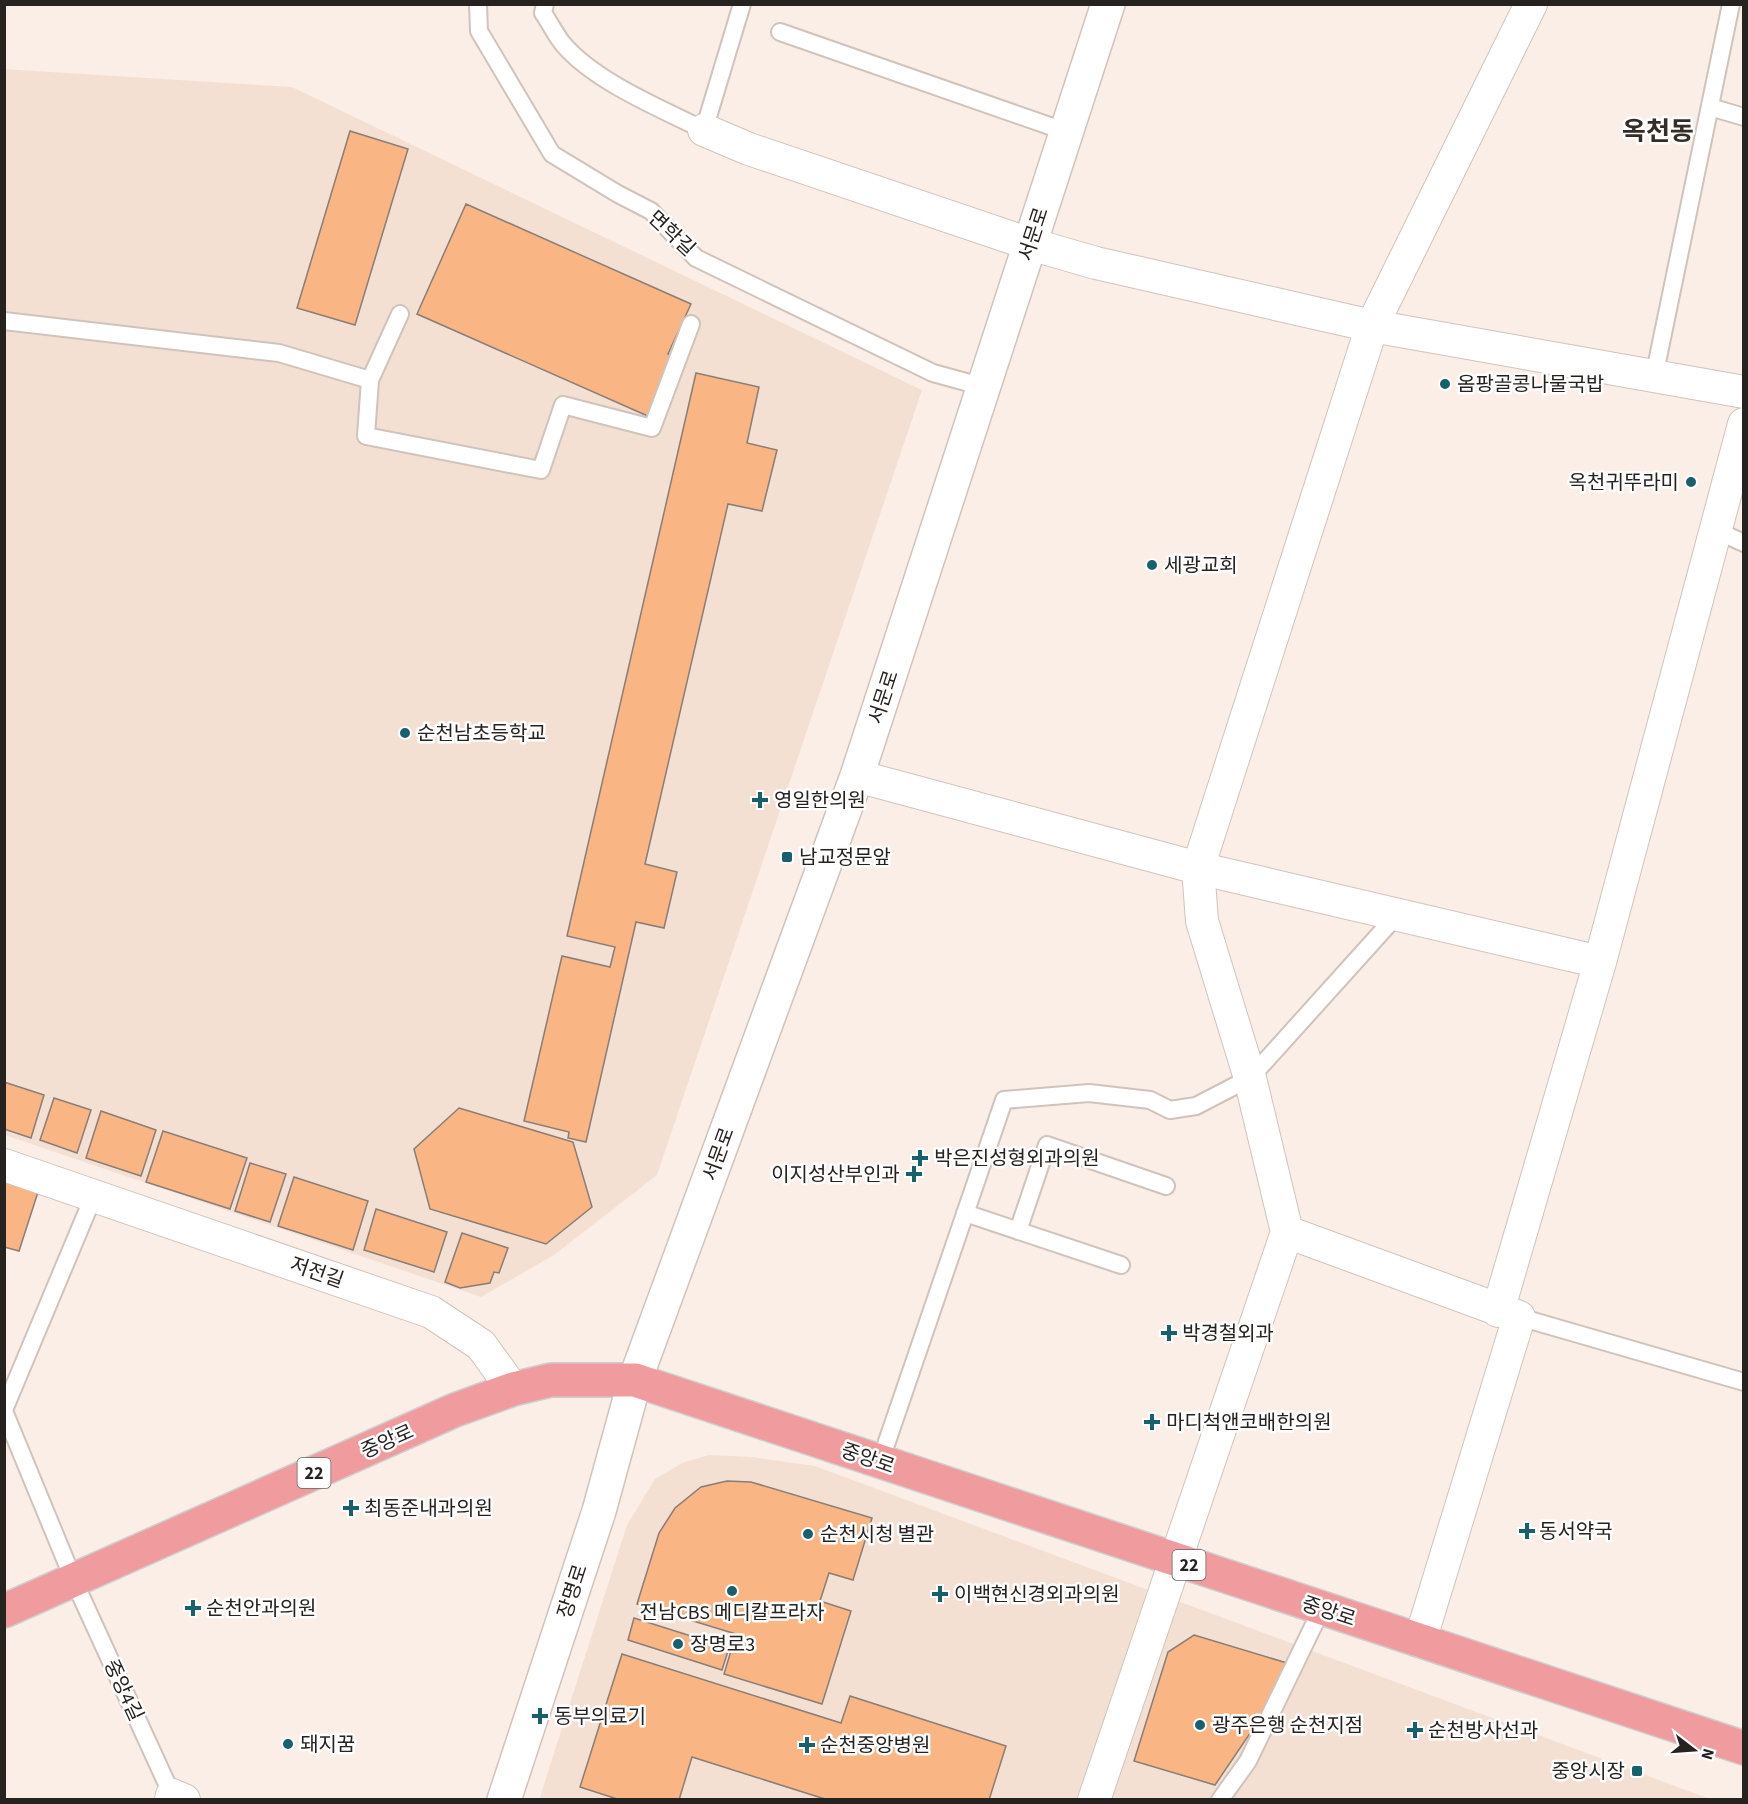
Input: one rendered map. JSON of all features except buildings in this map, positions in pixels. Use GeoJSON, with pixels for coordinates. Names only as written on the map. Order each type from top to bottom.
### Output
{"type":"FeatureCollection","features":[{"type":"Feature","properties":{"kind":"main road","name":"중앙로"},"geometry":{"type":"LineString","coordinates":[[4,1611],[423,1424],[513,1389],[551,1380],[635,1380],[1743,1748]]}},
{"type":"Feature","properties":{"kind":"street","name":"서문로"},"geometry":{"type":"LineString","coordinates":[[635,1380],[858,776],[1108,4]]}},
{"type":"Feature","properties":{"kind":"street"},"geometry":{"type":"LineString","coordinates":[[1094,1800],[1287,1232],[1250,1078],[1202,921],[1198,868],[1372,326],[1531,4]]}},
{"type":"Feature","properties":{"kind":"street"},"geometry":{"type":"LineString","coordinates":[[704,130],[749,149],[1030,244],[1096,263],[1372,326],[1743,392]]}},
{"type":"Feature","properties":{"kind":"street"},"geometry":{"type":"LineString","coordinates":[[1420,1641],[1743,424]]}},
{"type":"Feature","properties":{"kind":"street"},"geometry":{"type":"LineString","coordinates":[[858,776],[1198,868],[1600,962]]}},
{"type":"Feature","properties":{"kind":"street","name":"저전길"},"geometry":{"type":"LineString","coordinates":[[4,1165],[431,1312],[481,1345],[513,1389]]}},
{"type":"Feature","properties":{"kind":"street"},"geometry":{"type":"LineString","coordinates":[[1287,1232],[1508,1314]]}},
{"type":"Feature","properties":{"kind":"street","name":"장명로"},"geometry":{"type":"LineString","coordinates":[[504,1800],[599,1511],[635,1380]]}},
{"type":"Feature","properties":{"kind":"lane","name":"면학길"},"geometry":{"type":"LineString","coordinates":[[478,4],[479,31],[552,154],[651,211],[696,258],[933,373],[984,387]]}},
{"type":"Feature","properties":{"kind":"lane"},"geometry":{"type":"LineString","coordinates":[[545,4],[543,13],[563,44],[579,59],[629,93],[704,130],[742,4]]}},
{"type":"Feature","properties":{"kind":"lane"},"geometry":{"type":"LineString","coordinates":[[1654,377],[1731,4]]}},
{"type":"Feature","properties":{"kind":"lane"},"geometry":{"type":"LineString","coordinates":[[780,32],[1066,132]]}},
{"type":"Feature","properties":{"kind":"lane"},"geometry":{"type":"LineString","coordinates":[[1710,106],[1743,117]]}},
{"type":"Feature","properties":{"kind":"lane"},"geometry":{"type":"LineString","coordinates":[[400,314],[370,380],[366,436],[541,470],[563,405],[652,428],[691,324]]}},
{"type":"Feature","properties":{"kind":"lane"},"geometry":{"type":"LineString","coordinates":[[4,321],[279,353],[370,380]]}},
{"type":"Feature","properties":{"kind":"lane"},"geometry":{"type":"LineString","coordinates":[[1715,530],[1743,543]]}},
{"type":"Feature","properties":{"kind":"lane"},"geometry":{"type":"LineString","coordinates":[[880,1462],[1004,1100],[1089,1093],[1150,1100],[1170,1110],[1196,1106],[1250,1078],[1397,915]]}},
{"type":"Feature","properties":{"kind":"lane"},"geometry":{"type":"LineString","coordinates":[[1018,1231],[1047,1145],[1166,1186]]}},
{"type":"Feature","properties":{"kind":"lane"},"geometry":{"type":"LineString","coordinates":[[74,1581],[4,1411],[94,1195]]}},
{"type":"Feature","properties":{"kind":"lane"},"geometry":{"type":"LineString","coordinates":[[965,1213],[1121,1265]]}},
{"type":"Feature","properties":{"kind":"lane"},"geometry":{"type":"LineString","coordinates":[[1508,1314],[1743,1382]]}},
{"type":"Feature","properties":{"kind":"lane","name":"중앙4길"},"geometry":{"type":"LineString","coordinates":[[74,1581],[176,1798]]}},
{"type":"Feature","properties":{"kind":"lane"},"geometry":{"type":"LineString","coordinates":[[1220,1800],[1248,1761],[1322,1608]]}},
{"type":"Feature","properties":{"kind":"shaded area","name":"순천남초등학교"},"geometry":{"type":"Polygon","coordinates":[[[4,69],[292,87],[922,390],[657,1175],[554,1255],[481,1297],[5,1135],[4,69]]]}},
{"type":"Feature","properties":{"kind":"shaded area"},"geometry":{"type":"Polygon","coordinates":[[[709,1455],[752,1457],[815,1466],[1710,1799],[539,1800],[627,1525],[655,1479],[682,1463],[709,1455]]]}},
{"type":"Feature","properties":{"kind":"place","name":"옴팡골콩나물국밥"},"geometry":{"type":"Point","coordinates":[1445,384]}},
{"type":"Feature","properties":{"kind":"place","name":"옥천귀뚜라미"},"geometry":{"type":"Point","coordinates":[1691,482]}},
{"type":"Feature","properties":{"kind":"place","name":"세광교회"},"geometry":{"type":"Point","coordinates":[1152,565]}},
{"type":"Feature","properties":{"kind":"place","name":"순천남초등학교"},"geometry":{"type":"Point","coordinates":[405,733]}},
{"type":"Feature","properties":{"kind":"place","name":"영일한의원"},"geometry":{"type":"Point","coordinates":[760,800]}},
{"type":"Feature","properties":{"kind":"place","name":"남교정문앞"},"geometry":{"type":"Point","coordinates":[787,857]}},
{"type":"Feature","properties":{"kind":"place","name":"박은진성형외과의원"},"geometry":{"type":"Point","coordinates":[920,1158]}},
{"type":"Feature","properties":{"kind":"place","name":"이지성산부인과"},"geometry":{"type":"Point","coordinates":[914,1174]}},
{"type":"Feature","properties":{"kind":"place","name":"박경철외과"},"geometry":{"type":"Point","coordinates":[1169,1333]}},
{"type":"Feature","properties":{"kind":"place","name":"마디척앤코배한의원"},"geometry":{"type":"Point","coordinates":[1152,1422]}},
{"type":"Feature","properties":{"kind":"place","name":"최동준내과의원"},"geometry":{"type":"Point","coordinates":[351,1508]}},
{"type":"Feature","properties":{"kind":"place","name":"동서약국"},"geometry":{"type":"Point","coordinates":[1527,1531]}},
{"type":"Feature","properties":{"kind":"place","name":"순천시청 별관"},"geometry":{"type":"Point","coordinates":[808,1534]}},
{"type":"Feature","properties":{"kind":"place","name":"전남CBS 메디칼프라자"},"geometry":{"type":"Point","coordinates":[732,1591]}},
{"type":"Feature","properties":{"kind":"place","name":"이백현신경외과의원"},"geometry":{"type":"Point","coordinates":[940,1594]}},
{"type":"Feature","properties":{"kind":"place","name":"순천안과의원"},"geometry":{"type":"Point","coordinates":[193,1608]}},
{"type":"Feature","properties":{"kind":"place","name":"장명로3"},"geometry":{"type":"Point","coordinates":[678,1644]}},
{"type":"Feature","properties":{"kind":"place","name":"동부의료기"},"geometry":{"type":"Point","coordinates":[540,1716]}},
{"type":"Feature","properties":{"kind":"place","name":"광주은행 순천지점"},"geometry":{"type":"Point","coordinates":[1200,1725]}},
{"type":"Feature","properties":{"kind":"place","name":"순천방사선과"},"geometry":{"type":"Point","coordinates":[1415,1730]}},
{"type":"Feature","properties":{"kind":"place","name":"돼지꿈"},"geometry":{"type":"Point","coordinates":[288,1744]}},
{"type":"Feature","properties":{"kind":"place","name":"순천중앙병원"},"geometry":{"type":"Point","coordinates":[807,1745]}},
{"type":"Feature","properties":{"kind":"place","name":"중앙시장"},"geometry":{"type":"Point","coordinates":[1637,1771]}},
{"type":"Feature","properties":{"kind":"district","name":"옥천동"},"geometry":{"type":"Point","coordinates":[1658,131]}}]}
